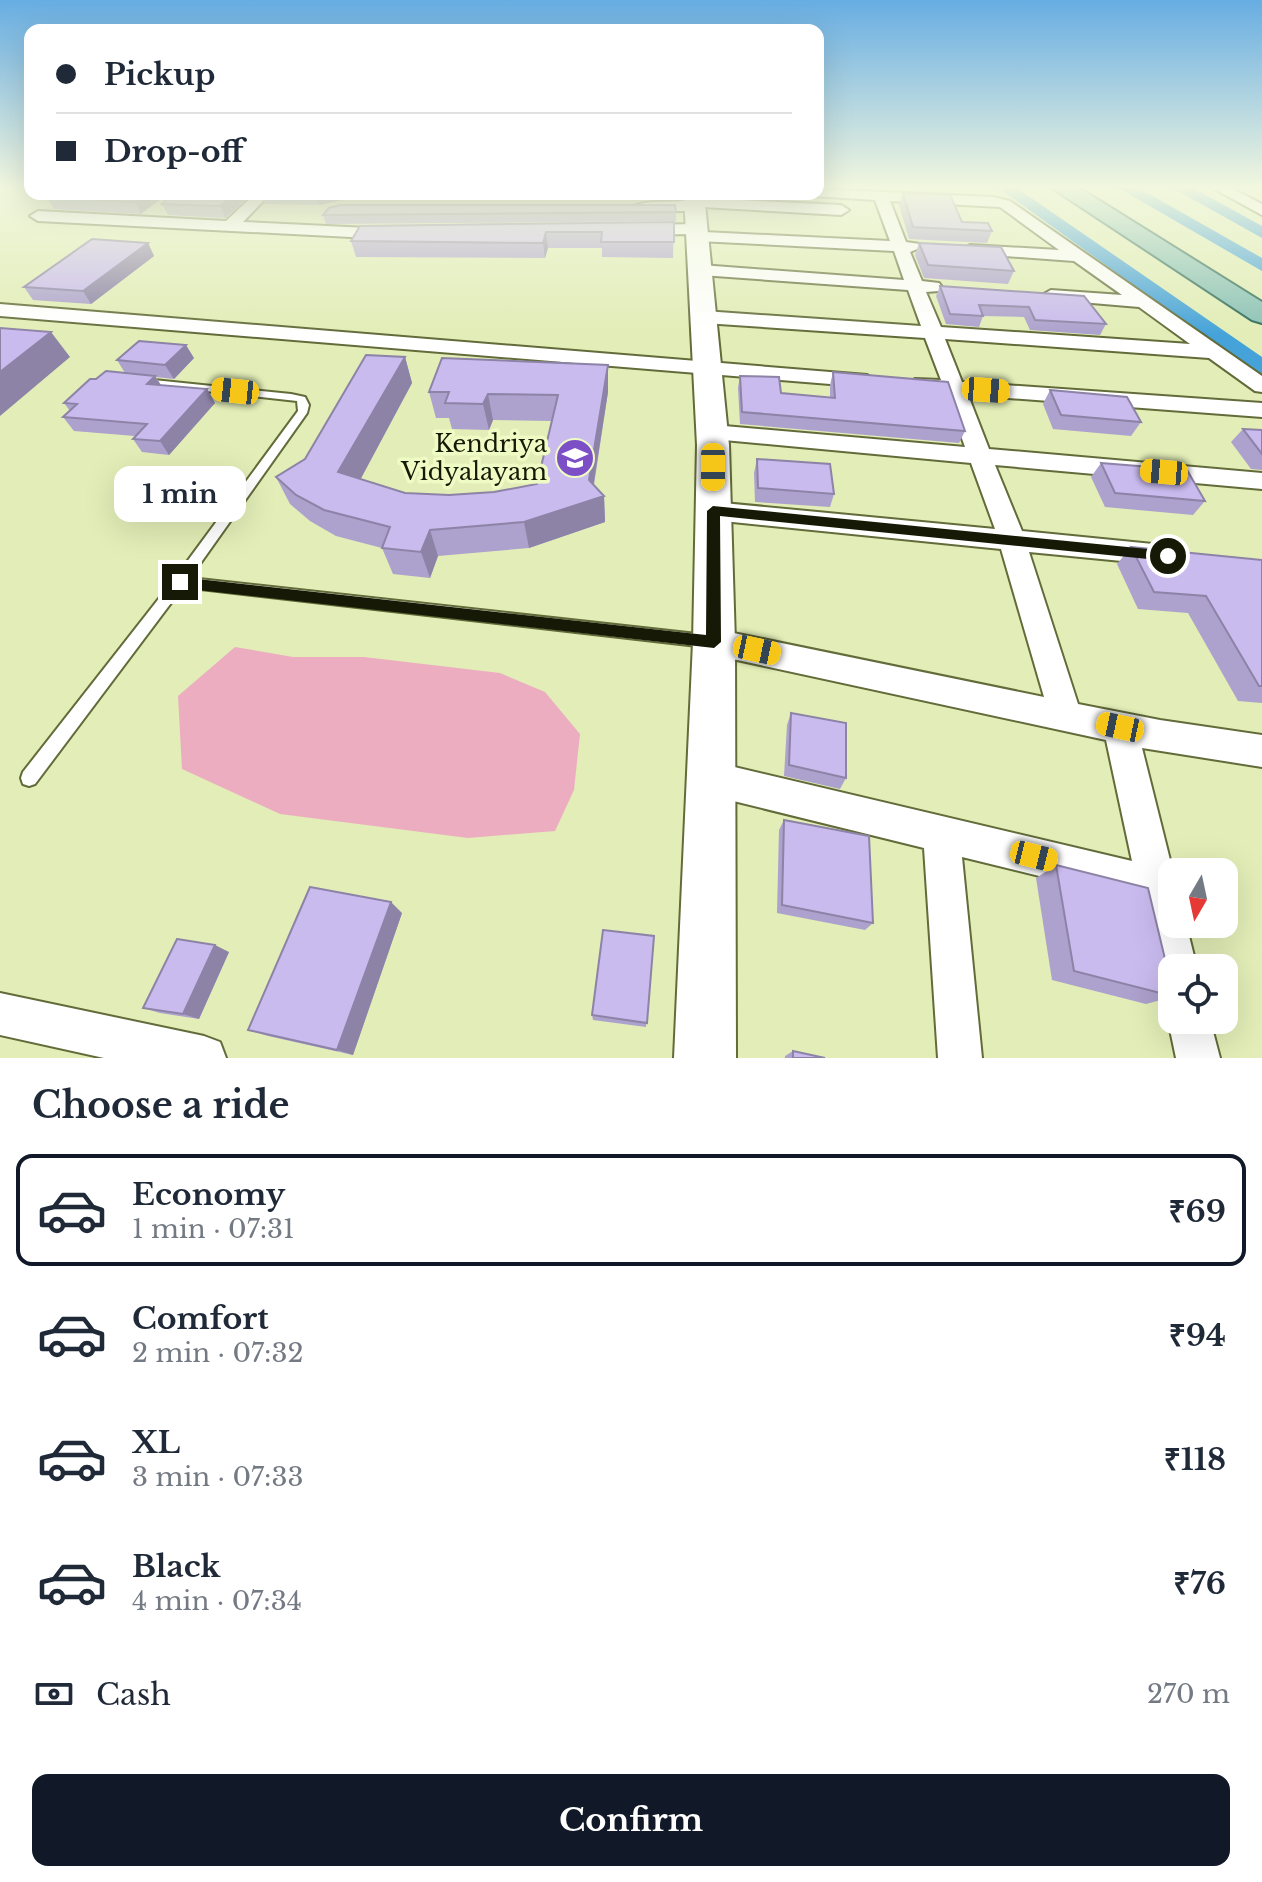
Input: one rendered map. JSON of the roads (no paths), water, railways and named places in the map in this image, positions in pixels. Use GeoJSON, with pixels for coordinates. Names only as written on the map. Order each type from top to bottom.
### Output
{"type":"FeatureCollection","features":[{"type":"Feature","properties":{"kind":"main road"},"geometry":{"type":"LineString","coordinates":[[698,235],[713,432],[714,642],[705,1058]]}},
{"type":"Feature","properties":{"kind":"main road"},"geometry":{"type":"LineString","coordinates":[[1138,235],[1262,314]]}},
{"type":"Feature","properties":{"kind":"main road"},"geometry":{"type":"LineString","coordinates":[[1163,235],[1262,297]]}},
{"type":"Feature","properties":{"kind":"street"},"geometry":{"type":"LineString","coordinates":[[740,235],[917,286],[947,288]]}},
{"type":"Feature","properties":{"kind":"street"},"geometry":{"type":"LineString","coordinates":[[807,235],[901,246],[1078,256]]}},
{"type":"Feature","properties":{"kind":"street"},"geometry":{"type":"LineString","coordinates":[[898,235],[1012,540],[1065,715]]}},
{"type":"Feature","properties":{"kind":"street"},"geometry":{"type":"LineString","coordinates":[[1049,235],[1262,386]]}},
{"type":"Feature","properties":{"kind":"street"},"geometry":{"type":"LineString","coordinates":[[1038,294],[1144,302]]}},
{"type":"Feature","properties":{"kind":"street"},"geometry":{"type":"LineString","coordinates":[[0,310],[1262,410]]}},
{"type":"Feature","properties":{"kind":"street"},"geometry":{"type":"LineString","coordinates":[[704,317],[1215,352]]}},
{"type":"Feature","properties":{"kind":"street"},"geometry":{"type":"LineString","coordinates":[[713,432],[1260,484]]}},
{"type":"Feature","properties":{"kind":"street"},"geometry":{"type":"LineString","coordinates":[[713,511],[1184,557]]}},
{"type":"Feature","properties":{"kind":"street"},"geometry":{"type":"LineString","coordinates":[[714,642],[1120,727],[1262,751]]}},
{"type":"Feature","properties":{"kind":"street"},"geometry":{"type":"LineString","coordinates":[[1120,727],[1173,954]]}},
{"type":"Feature","properties":{"kind":"street"},"geometry":{"type":"LineString","coordinates":[[709,778],[1157,886]]}},
{"type":"Feature","properties":{"kind":"street"},"geometry":{"type":"LineString","coordinates":[[941,834],[960,1058]]}},
{"type":"Feature","properties":{"kind":"street"},"geometry":{"type":"LineString","coordinates":[[0,1014],[204,1058]]}},
{"type":"Feature","properties":{"kind":"street"},"geometry":{"type":"LineString","coordinates":[[1192,1034],[1198,1058]]}},
{"type":"Feature","properties":{"kind":"lane"},"geometry":{"type":"LineString","coordinates":[[29,778],[180,582],[303,411],[304,405],[301,399],[291,397],[127,380]]}},
{"type":"Feature","properties":{"kind":"lane"},"geometry":{"type":"LineString","coordinates":[[180,582],[714,642]]}},
{"type":"Feature","properties":{"kind":"waterway"},"geometry":{"type":"LineString","coordinates":[[1074,235],[1262,367]]}},
{"type":"Feature","properties":{"kind":"waterway"},"geometry":{"type":"LineString","coordinates":[[1209,235],[1262,266]]}},
{"type":"Feature","properties":{"kind":"place","name":"Kendriya Vidyalayam"},"geometry":{"type":"Point","coordinates":[575,458]}}]}
